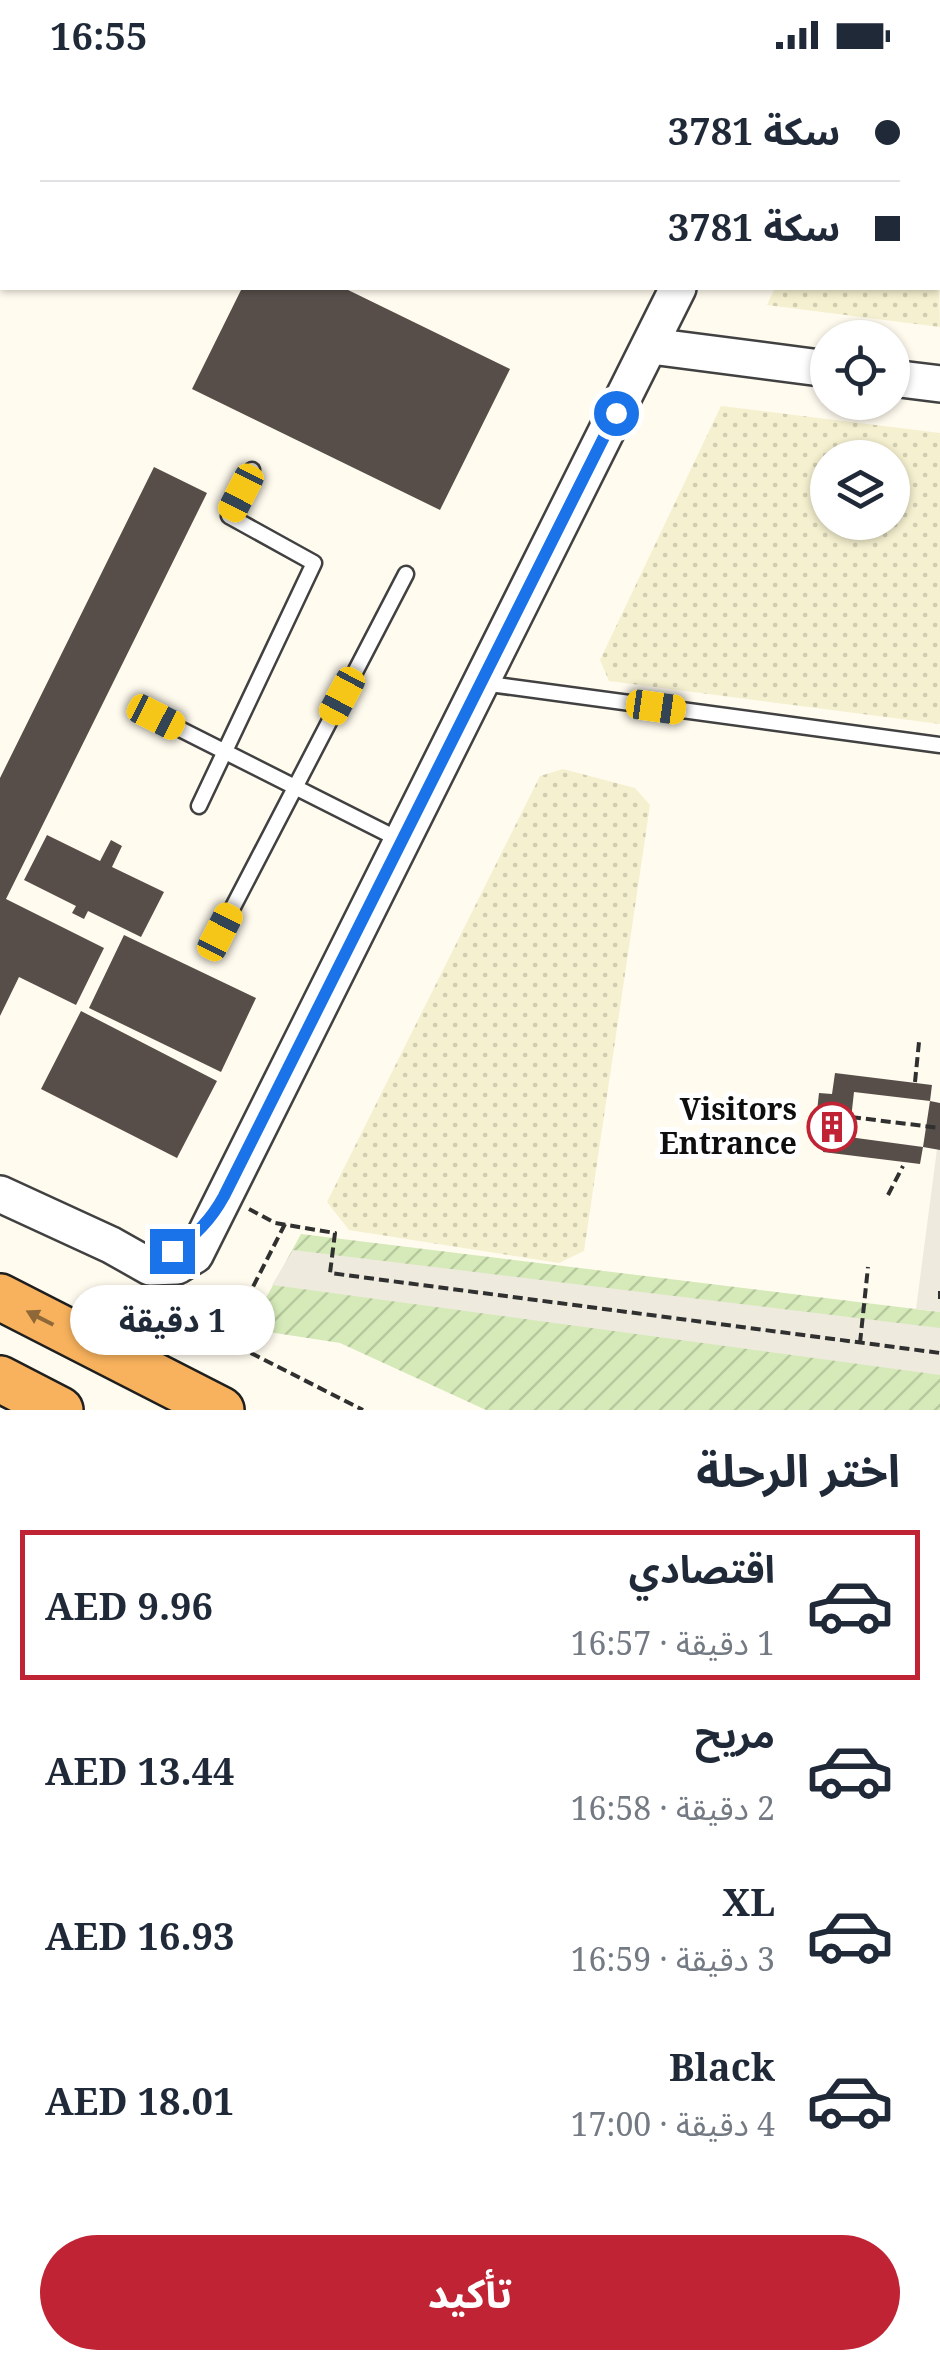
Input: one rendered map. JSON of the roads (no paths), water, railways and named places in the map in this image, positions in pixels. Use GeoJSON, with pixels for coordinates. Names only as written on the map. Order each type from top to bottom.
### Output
{"type":"FeatureCollection","features":[{"type":"Feature","properties":{"kind":"highway"},"geometry":{"type":"LineString","coordinates":[[0,1298],[221,1410]]}},
{"type":"Feature","properties":{"kind":"highway"},"geometry":{"type":"LineString","coordinates":[[0,1379],[60,1410]]}},
{"type":"Feature","properties":{"kind":"street"},"geometry":{"type":"LineString","coordinates":[[0,1194],[111,1245],[151,1252],[172,1251],[187,1242],[218,1207],[677,290]]}},
{"type":"Feature","properties":{"kind":"street"},"geometry":{"type":"LineString","coordinates":[[650,346],[810,367]]}},
{"type":"Feature","properties":{"kind":"street"},"geometry":{"type":"LineString","coordinates":[[910,380],[940,384]]}},
{"type":"Feature","properties":{"kind":"lane"},"geometry":{"type":"LineString","coordinates":[[200,806],[314,563],[229,516],[252,470]]}},
{"type":"Feature","properties":{"kind":"lane"},"geometry":{"type":"LineString","coordinates":[[220,932],[406,574]]}},
{"type":"Feature","properties":{"kind":"lane"},"geometry":{"type":"LineString","coordinates":[[481,683],[940,745]]}},
{"type":"Feature","properties":{"kind":"lane"},"geometry":{"type":"LineString","coordinates":[[156,717],[402,841]]}},
{"type":"Feature","properties":{"kind":"place","name":"Visitors Entrance"},"geometry":{"type":"Point","coordinates":[832,1127]}}]}
